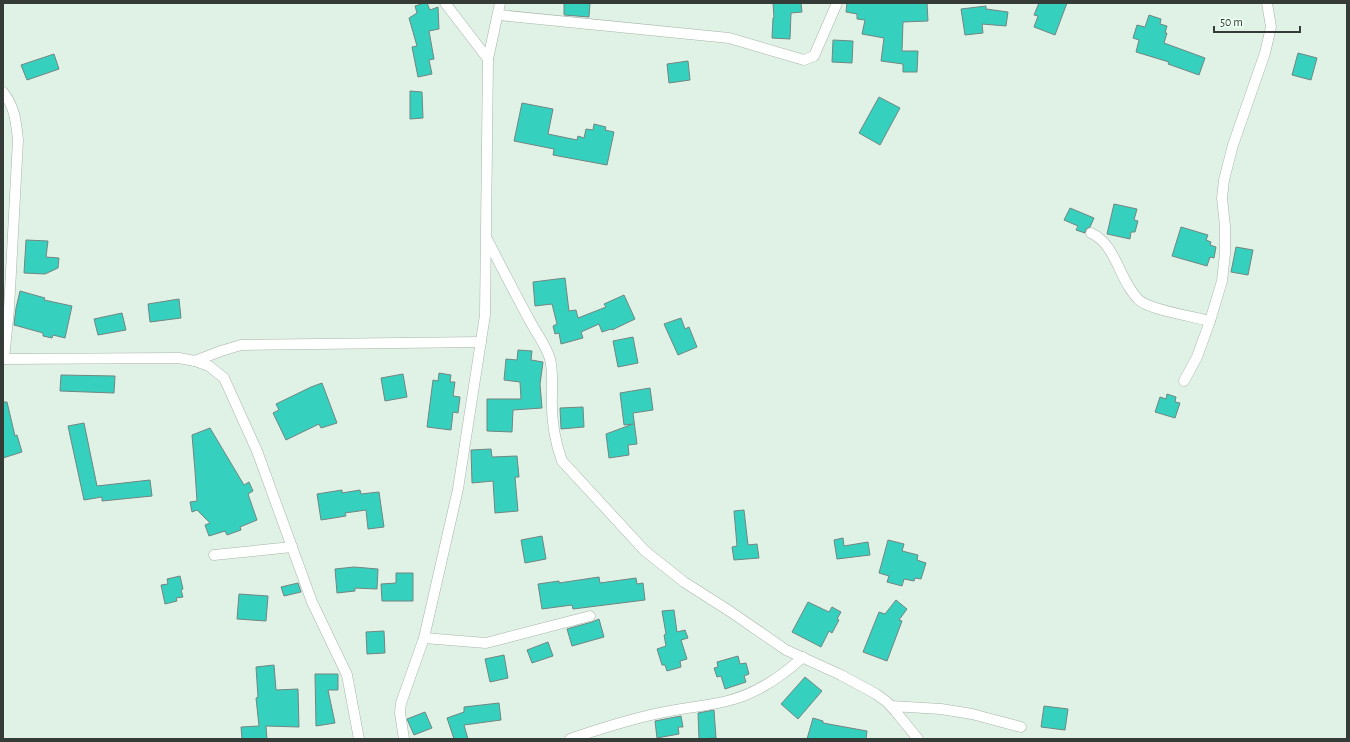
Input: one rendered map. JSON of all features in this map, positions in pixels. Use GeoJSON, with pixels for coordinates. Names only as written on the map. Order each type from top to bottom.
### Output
{"type":"FeatureCollection","features":[{"type":"Feature","properties":{"kind":"street"},"geometry":{"type":"LineString","coordinates":[[445,3],[488,59]]}},
{"type":"Feature","properties":{"kind":"street"},"geometry":{"type":"LineString","coordinates":[[404,739],[400,713],[401,703],[424,638],[458,489],[485,315],[488,59],[499,15],[500,3]]}},
{"type":"Feature","properties":{"kind":"street"},"geometry":{"type":"LineString","coordinates":[[499,15],[728,38],[804,60],[814,56],[837,3]]}},
{"type":"Feature","properties":{"kind":"street"},"geometry":{"type":"LineString","coordinates":[[1184,381],[1197,358],[1222,281],[1225,254],[1225,226],[1222,198],[1224,180],[1233,145],[1265,53],[1271,26],[1267,3]]}},
{"type":"Feature","properties":{"kind":"street"},"geometry":{"type":"LineString","coordinates":[[3,92],[10,102],[16,118],[18,140],[9,309],[3,359],[179,358],[210,366],[224,378],[257,451],[312,602],[347,675],[359,739]]}},
{"type":"Feature","properties":{"kind":"street"},"geometry":{"type":"LineString","coordinates":[[1091,233],[1098,236],[1106,244],[1127,282],[1140,301],[1176,314],[1210,321]]}},
{"type":"Feature","properties":{"kind":"street"},"geometry":{"type":"LineString","coordinates":[[486,236],[514,293],[549,355],[553,374],[552,424],[556,445],[562,461],[645,552],[684,582],[786,650],[841,675],[876,694],[891,706],[918,739]]}},
{"type":"Feature","properties":{"kind":"street"},"geometry":{"type":"LineString","coordinates":[[195,361],[241,345],[481,342]]}},
{"type":"Feature","properties":{"kind":"street"},"geometry":{"type":"LineString","coordinates":[[214,555],[292,547]]}},
{"type":"Feature","properties":{"kind":"street"},"geometry":{"type":"LineString","coordinates":[[424,638],[486,643],[590,616]]}},
{"type":"Feature","properties":{"kind":"street"},"geometry":{"type":"LineString","coordinates":[[570,739],[642,717],[728,701],[750,694],[770,684],[803,657]]}},
{"type":"Feature","properties":{"kind":"street"},"geometry":{"type":"LineString","coordinates":[[891,706],[941,709],[972,714],[1021,727]]}},
{"type":"Feature","properties":{"kind":"building"},"geometry":{"type":"Polygon","coordinates":[[[427,3],[430,10],[438,7],[439,29],[429,31],[434,59],[429,60],[432,74],[418,77],[412,47],[417,46],[409,18],[417,13],[415,6],[427,3]]]}},
{"type":"Feature","properties":{"kind":"building"},"geometry":{"type":"Polygon","coordinates":[[[564,3],[590,3],[589,17],[564,15],[564,3]]]}},
{"type":"Feature","properties":{"kind":"building"},"geometry":{"type":"Polygon","coordinates":[[[773,3],[801,3],[802,12],[791,13],[790,39],[772,38],[774,18],[773,3]]]}},
{"type":"Feature","properties":{"kind":"building"},"geometry":{"type":"Polygon","coordinates":[[[847,3],[927,3],[928,21],[903,22],[902,51],[918,51],[917,72],[903,72],[903,64],[881,61],[884,38],[862,34],[865,20],[857,19],[857,14],[846,12],[847,3]]]}},
{"type":"Feature","properties":{"kind":"building"},"geometry":{"type":"Polygon","coordinates":[[[1039,3],[1067,3],[1055,35],[1034,27],[1038,16],[1034,15],[1039,3]]]}},
{"type":"Feature","properties":{"kind":"building"},"geometry":{"type":"Polygon","coordinates":[[[986,6],[986,9],[1008,12],[1006,26],[982,24],[983,33],[965,35],[961,9],[986,6]]]}},
{"type":"Feature","properties":{"kind":"building"},"geometry":{"type":"Polygon","coordinates":[[[1149,15],[1161,19],[1160,24],[1167,26],[1165,33],[1167,33],[1164,43],[1205,58],[1199,75],[1168,64],[1169,62],[1136,52],[1139,40],[1133,38],[1137,25],[1145,27],[1149,15]]]}},
{"type":"Feature","properties":{"kind":"building"},"geometry":{"type":"Polygon","coordinates":[[[833,40],[853,41],[852,63],[832,62],[833,40]]]}},
{"type":"Feature","properties":{"kind":"building"},"geometry":{"type":"Polygon","coordinates":[[[1298,53],[1317,58],[1311,80],[1292,75],[1298,53]]]}},
{"type":"Feature","properties":{"kind":"building"},"geometry":{"type":"Polygon","coordinates":[[[54,54],[59,69],[27,80],[21,65],[54,54]]]}},
{"type":"Feature","properties":{"kind":"building"},"geometry":{"type":"Polygon","coordinates":[[[688,61],[690,80],[669,83],[667,64],[688,61]]]}},
{"type":"Feature","properties":{"kind":"building"},"geometry":{"type":"Polygon","coordinates":[[[410,91],[422,92],[423,118],[410,119],[410,91]]]}},
{"type":"Feature","properties":{"kind":"building"},"geometry":{"type":"Polygon","coordinates":[[[879,97],[900,108],[880,145],[859,133],[879,97]]]}},
{"type":"Feature","properties":{"kind":"building"},"geometry":{"type":"Polygon","coordinates":[[[522,103],[553,109],[548,134],[577,140],[578,136],[584,138],[586,129],[593,130],[594,124],[606,127],[605,130],[614,132],[607,165],[553,155],[554,149],[514,141],[522,103]]]}},
{"type":"Feature","properties":{"kind":"building"},"geometry":{"type":"Polygon","coordinates":[[[1114,204],[1137,209],[1134,220],[1138,221],[1135,232],[1131,232],[1130,239],[1107,234],[1114,204]]]}},
{"type":"Feature","properties":{"kind":"building"},"geometry":{"type":"Polygon","coordinates":[[[1070,208],[1094,218],[1090,227],[1086,229],[1085,233],[1076,230],[1078,226],[1064,220],[1070,208]]]}},
{"type":"Feature","properties":{"kind":"building"},"geometry":{"type":"Polygon","coordinates":[[[1181,227],[1208,235],[1206,240],[1211,242],[1210,245],[1216,247],[1214,258],[1210,257],[1207,266],[1172,256],[1181,227]]]}},
{"type":"Feature","properties":{"kind":"building"},"geometry":{"type":"Polygon","coordinates":[[[26,240],[48,241],[46,257],[59,258],[58,268],[45,274],[24,273],[26,240]]]}},
{"type":"Feature","properties":{"kind":"building"},"geometry":{"type":"Polygon","coordinates":[[[1236,247],[1253,250],[1248,275],[1231,272],[1236,247]]]}},
{"type":"Feature","properties":{"kind":"building"},"geometry":{"type":"Polygon","coordinates":[[[565,278],[569,311],[576,310],[578,318],[606,307],[604,304],[624,295],[635,319],[612,330],[602,332],[599,324],[581,332],[583,338],[561,344],[559,333],[555,334],[553,326],[557,324],[552,304],[535,306],[533,282],[565,278]]]}},
{"type":"Feature","properties":{"kind":"building"},"geometry":{"type":"Polygon","coordinates":[[[20,291],[45,298],[44,300],[72,306],[65,338],[53,335],[52,338],[43,336],[43,333],[14,325],[20,291]]]}},
{"type":"Feature","properties":{"kind":"building"},"geometry":{"type":"Polygon","coordinates":[[[179,299],[181,318],[150,322],[148,304],[179,299]]]}},
{"type":"Feature","properties":{"kind":"building"},"geometry":{"type":"Polygon","coordinates":[[[122,313],[126,330],[98,335],[94,319],[122,313]]]}},
{"type":"Feature","properties":{"kind":"building"},"geometry":{"type":"Polygon","coordinates":[[[681,318],[685,329],[689,327],[697,347],[678,355],[664,324],[681,318]]]}},
{"type":"Feature","properties":{"kind":"building"},"geometry":{"type":"Polygon","coordinates":[[[633,337],[638,363],[618,367],[613,341],[633,337]]]}},
{"type":"Feature","properties":{"kind":"building"},"geometry":{"type":"Polygon","coordinates":[[[518,350],[532,351],[531,360],[543,362],[540,384],[542,408],[513,410],[512,432],[487,431],[487,399],[521,399],[520,382],[504,380],[506,359],[517,360],[518,350]]]}},
{"type":"Feature","properties":{"kind":"building"},"geometry":{"type":"Polygon","coordinates":[[[439,373],[451,375],[450,382],[455,382],[453,396],[460,397],[458,413],[453,412],[451,430],[427,427],[433,380],[438,381],[439,373]]]}},
{"type":"Feature","properties":{"kind":"building"},"geometry":{"type":"Polygon","coordinates":[[[403,374],[407,397],[385,401],[381,378],[403,374]]]}},
{"type":"Feature","properties":{"kind":"building"},"geometry":{"type":"Polygon","coordinates":[[[61,375],[115,376],[114,393],[60,391],[61,375]]]}},
{"type":"Feature","properties":{"kind":"building"},"geometry":{"type":"Polygon","coordinates":[[[322,383],[337,423],[321,428],[319,424],[286,440],[273,413],[279,410],[276,404],[322,383]]]}},
{"type":"Feature","properties":{"kind":"building"},"geometry":{"type":"Polygon","coordinates":[[[650,388],[653,410],[633,413],[637,444],[628,445],[629,455],[609,458],[606,434],[633,424],[624,425],[620,393],[650,388]]]}},
{"type":"Feature","properties":{"kind":"building"},"geometry":{"type":"Polygon","coordinates":[[[1167,394],[1176,397],[1175,402],[1180,403],[1175,418],[1155,412],[1160,397],[1166,399],[1167,394]]]}},
{"type":"Feature","properties":{"kind":"building"},"geometry":{"type":"Polygon","coordinates":[[[3,402],[7,402],[15,436],[17,435],[22,452],[3,458],[3,402]]]}},
{"type":"Feature","properties":{"kind":"building"},"geometry":{"type":"Polygon","coordinates":[[[583,407],[584,427],[561,429],[560,408],[583,407]]]}},
{"type":"Feature","properties":{"kind":"building"},"geometry":{"type":"Polygon","coordinates":[[[84,423],[97,486],[150,480],[152,496],[102,501],[102,497],[84,500],[68,426],[84,423]]]}},
{"type":"Feature","properties":{"kind":"building"},"geometry":{"type":"Polygon","coordinates":[[[210,428],[244,485],[249,482],[253,491],[248,494],[257,520],[240,527],[241,530],[227,535],[225,531],[209,536],[205,525],[210,523],[197,510],[192,512],[190,502],[197,501],[192,435],[210,428]]]}},
{"type":"Feature","properties":{"kind":"building"},"geometry":{"type":"Polygon","coordinates":[[[491,449],[492,457],[517,456],[519,477],[515,477],[518,511],[495,513],[493,481],[472,483],[471,450],[491,449]]]}},
{"type":"Feature","properties":{"kind":"building"},"geometry":{"type":"Polygon","coordinates":[[[342,490],[342,493],[360,490],[361,494],[379,492],[384,527],[368,529],[366,510],[345,513],[346,516],[321,520],[317,494],[342,490]]]}},
{"type":"Feature","properties":{"kind":"building"},"geometry":{"type":"Polygon","coordinates":[[[744,510],[748,545],[757,544],[759,558],[734,560],[732,547],[737,546],[734,511],[744,510]]]}},
{"type":"Feature","properties":{"kind":"building"},"geometry":{"type":"Polygon","coordinates":[[[542,536],[546,559],[525,563],[521,540],[542,536]]]}},
{"type":"Feature","properties":{"kind":"building"},"geometry":{"type":"Polygon","coordinates":[[[843,538],[844,546],[868,542],[870,555],[837,559],[834,540],[843,538]]]}},
{"type":"Feature","properties":{"kind":"building"},"geometry":{"type":"Polygon","coordinates":[[[888,540],[904,544],[902,551],[918,555],[917,560],[926,563],[921,579],[915,578],[914,581],[904,579],[902,586],[887,582],[889,576],[879,573],[888,540]]]}},
{"type":"Feature","properties":{"kind":"building"},"geometry":{"type":"Polygon","coordinates":[[[354,567],[378,569],[377,589],[355,588],[355,591],[337,593],[335,569],[354,567]]]}},
{"type":"Feature","properties":{"kind":"building"},"geometry":{"type":"Polygon","coordinates":[[[396,573],[413,573],[413,601],[382,601],[381,584],[396,583],[396,573]]]}},
{"type":"Feature","properties":{"kind":"building"},"geometry":{"type":"Polygon","coordinates":[[[180,576],[183,597],[176,598],[177,601],[165,604],[161,585],[168,584],[167,579],[180,576]]]}},
{"type":"Feature","properties":{"kind":"building"},"geometry":{"type":"Polygon","coordinates":[[[599,577],[600,583],[636,578],[637,584],[643,583],[645,600],[573,609],[572,605],[542,609],[538,584],[559,581],[559,583],[599,577]]]}},
{"type":"Feature","properties":{"kind":"building"},"geometry":{"type":"Polygon","coordinates":[[[298,583],[301,592],[284,596],[281,587],[298,583]]]}},
{"type":"Feature","properties":{"kind":"building"},"geometry":{"type":"Polygon","coordinates":[[[239,594],[268,596],[266,621],[237,619],[239,594]]]}},
{"type":"Feature","properties":{"kind":"building"},"geometry":{"type":"Polygon","coordinates":[[[896,600],[907,609],[899,620],[902,621],[887,661],[863,652],[879,612],[885,614],[896,600]]]}},
{"type":"Feature","properties":{"kind":"building"},"geometry":{"type":"Polygon","coordinates":[[[808,602],[829,612],[832,607],[841,612],[837,619],[839,620],[832,633],[829,631],[821,647],[792,632],[808,602]]]}},
{"type":"Feature","properties":{"kind":"building"},"geometry":{"type":"Polygon","coordinates":[[[674,610],[677,632],[685,630],[688,638],[681,640],[687,659],[680,661],[681,667],[667,671],[665,665],[662,665],[657,649],[666,646],[664,635],[666,634],[662,611],[674,610]]]}},
{"type":"Feature","properties":{"kind":"building"},"geometry":{"type":"Polygon","coordinates":[[[599,619],[604,637],[572,646],[567,629],[599,619]]]}},
{"type":"Feature","properties":{"kind":"building"},"geometry":{"type":"Polygon","coordinates":[[[384,631],[385,653],[367,654],[366,632],[384,631]]]}},
{"type":"Feature","properties":{"kind":"building"},"geometry":{"type":"Polygon","coordinates":[[[548,642],[553,656],[532,663],[527,650],[548,642]]]}},
{"type":"Feature","properties":{"kind":"building"},"geometry":{"type":"Polygon","coordinates":[[[504,655],[508,678],[490,682],[485,659],[504,655]]]}},
{"type":"Feature","properties":{"kind":"building"},"geometry":{"type":"Polygon","coordinates":[[[738,656],[740,664],[746,663],[749,674],[744,676],[746,682],[725,689],[721,676],[717,677],[714,668],[718,667],[717,662],[738,656]]]}},
{"type":"Feature","properties":{"kind":"building"},"geometry":{"type":"Polygon","coordinates":[[[274,665],[276,690],[298,689],[299,727],[266,726],[267,739],[242,739],[241,727],[259,726],[256,698],[258,697],[256,667],[274,665]]]}},
{"type":"Feature","properties":{"kind":"building"},"geometry":{"type":"Polygon","coordinates":[[[315,674],[338,674],[338,690],[328,690],[335,723],[316,726],[315,674]]]}},
{"type":"Feature","properties":{"kind":"building"},"geometry":{"type":"Polygon","coordinates":[[[805,677],[822,691],[798,719],[781,704],[805,677]]]}},
{"type":"Feature","properties":{"kind":"building"},"geometry":{"type":"Polygon","coordinates":[[[499,703],[501,720],[464,725],[468,739],[454,739],[447,718],[464,712],[464,707],[499,703]]]}},
{"type":"Feature","properties":{"kind":"building"},"geometry":{"type":"Polygon","coordinates":[[[1044,706],[1068,709],[1065,730],[1041,727],[1044,706]]]}},
{"type":"Feature","properties":{"kind":"building"},"geometry":{"type":"Polygon","coordinates":[[[714,710],[716,738],[699,739],[698,713],[714,710]]]}},
{"type":"Feature","properties":{"kind":"building"},"geometry":{"type":"Polygon","coordinates":[[[425,712],[432,728],[414,735],[407,719],[425,712]]]}},
{"type":"Feature","properties":{"kind":"building"},"geometry":{"type":"Polygon","coordinates":[[[681,716],[683,727],[678,727],[679,734],[657,738],[655,721],[681,716]]]}},
{"type":"Feature","properties":{"kind":"building"},"geometry":{"type":"Polygon","coordinates":[[[813,718],[823,721],[823,723],[867,731],[866,739],[807,739],[813,718]]]}}]}
